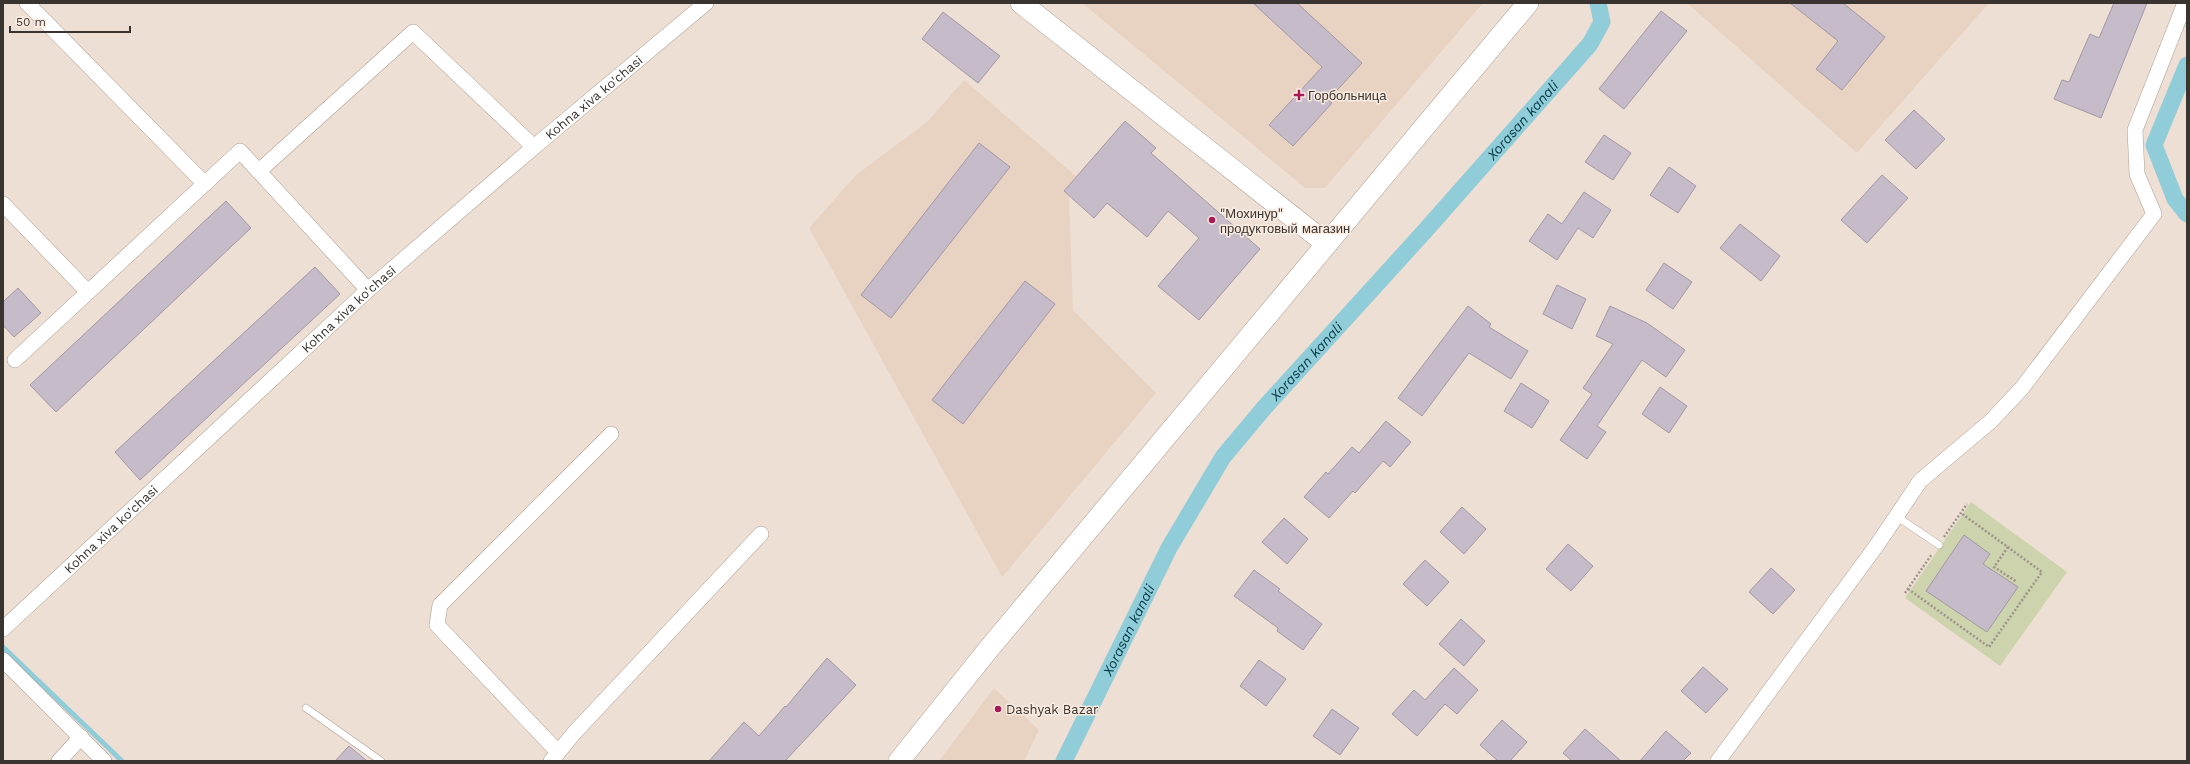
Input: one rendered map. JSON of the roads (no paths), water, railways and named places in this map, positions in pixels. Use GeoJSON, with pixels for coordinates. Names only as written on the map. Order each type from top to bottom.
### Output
{"type":"FeatureCollection","features":[{"type":"Feature","properties":{"kind":"main road"},"geometry":{"type":"LineString","coordinates":[[1021,3],[1328,244]]}},
{"type":"Feature","properties":{"kind":"main road"},"geometry":{"type":"LineString","coordinates":[[899,761],[987,651],[1528,3]]}},
{"type":"Feature","properties":{"kind":"street"},"geometry":{"type":"LineString","coordinates":[[27,3],[205,184]]}},
{"type":"Feature","properties":{"kind":"street","name":"Kohna xiva ko'chasi"},"geometry":{"type":"LineString","coordinates":[[3,629],[368,290],[534,147],[706,3]]}},
{"type":"Feature","properties":{"kind":"street"},"geometry":{"type":"LineString","coordinates":[[1718,761],[1920,482],[1991,421],[2022,388],[2154,214],[2137,174],[2135,130],[2185,3]]}},
{"type":"Feature","properties":{"kind":"street"},"geometry":{"type":"LineString","coordinates":[[259,171],[413,32],[534,147]]}},
{"type":"Feature","properties":{"kind":"street"},"geometry":{"type":"LineString","coordinates":[[14,360],[240,151],[368,290]]}},
{"type":"Feature","properties":{"kind":"street"},"geometry":{"type":"LineString","coordinates":[[3,204],[88,292]]}},
{"type":"Feature","properties":{"kind":"street"},"geometry":{"type":"LineString","coordinates":[[611,434],[440,605],[437,625],[554,757],[761,534]]}},
{"type":"Feature","properties":{"kind":"street"},"geometry":{"type":"LineString","coordinates":[[3,660],[104,761]]}},
{"type":"Feature","properties":{"kind":"street"},"geometry":{"type":"LineString","coordinates":[[59,761],[81,737]]}},
{"type":"Feature","properties":{"kind":"lane"},"geometry":{"type":"LineString","coordinates":[[1896,516],[1939,545]]}},
{"type":"Feature","properties":{"kind":"lane"},"geometry":{"type":"LineString","coordinates":[[306,708],[381,761]]}},
{"type":"Feature","properties":{"kind":"waterway","name":"Xorasan kanali"},"geometry":{"type":"LineString","coordinates":[[1064,761],[1169,548],[1223,457],[1264,408],[1424,232],[1590,44],[1602,22],[1598,3]]}},
{"type":"Feature","properties":{"kind":"waterway"},"geometry":{"type":"LineString","coordinates":[[2187,65],[2154,145],[2175,199],[2187,214]]}},
{"type":"Feature","properties":{"kind":"waterway"},"geometry":{"type":"LineString","coordinates":[[3,647],[122,761]]}},
{"type":"Feature","properties":{"kind":"place","name":"Горбольница"},"geometry":{"type":"Point","coordinates":[1299,95]}},
{"type":"Feature","properties":{"kind":"place","name":"\"Мохинур\" продуктовый магазин"},"geometry":{"type":"Point","coordinates":[1212,220]}},
{"type":"Feature","properties":{"kind":"place","name":"Dashyak Bazar"},"geometry":{"type":"Point","coordinates":[998,709]}}]}
